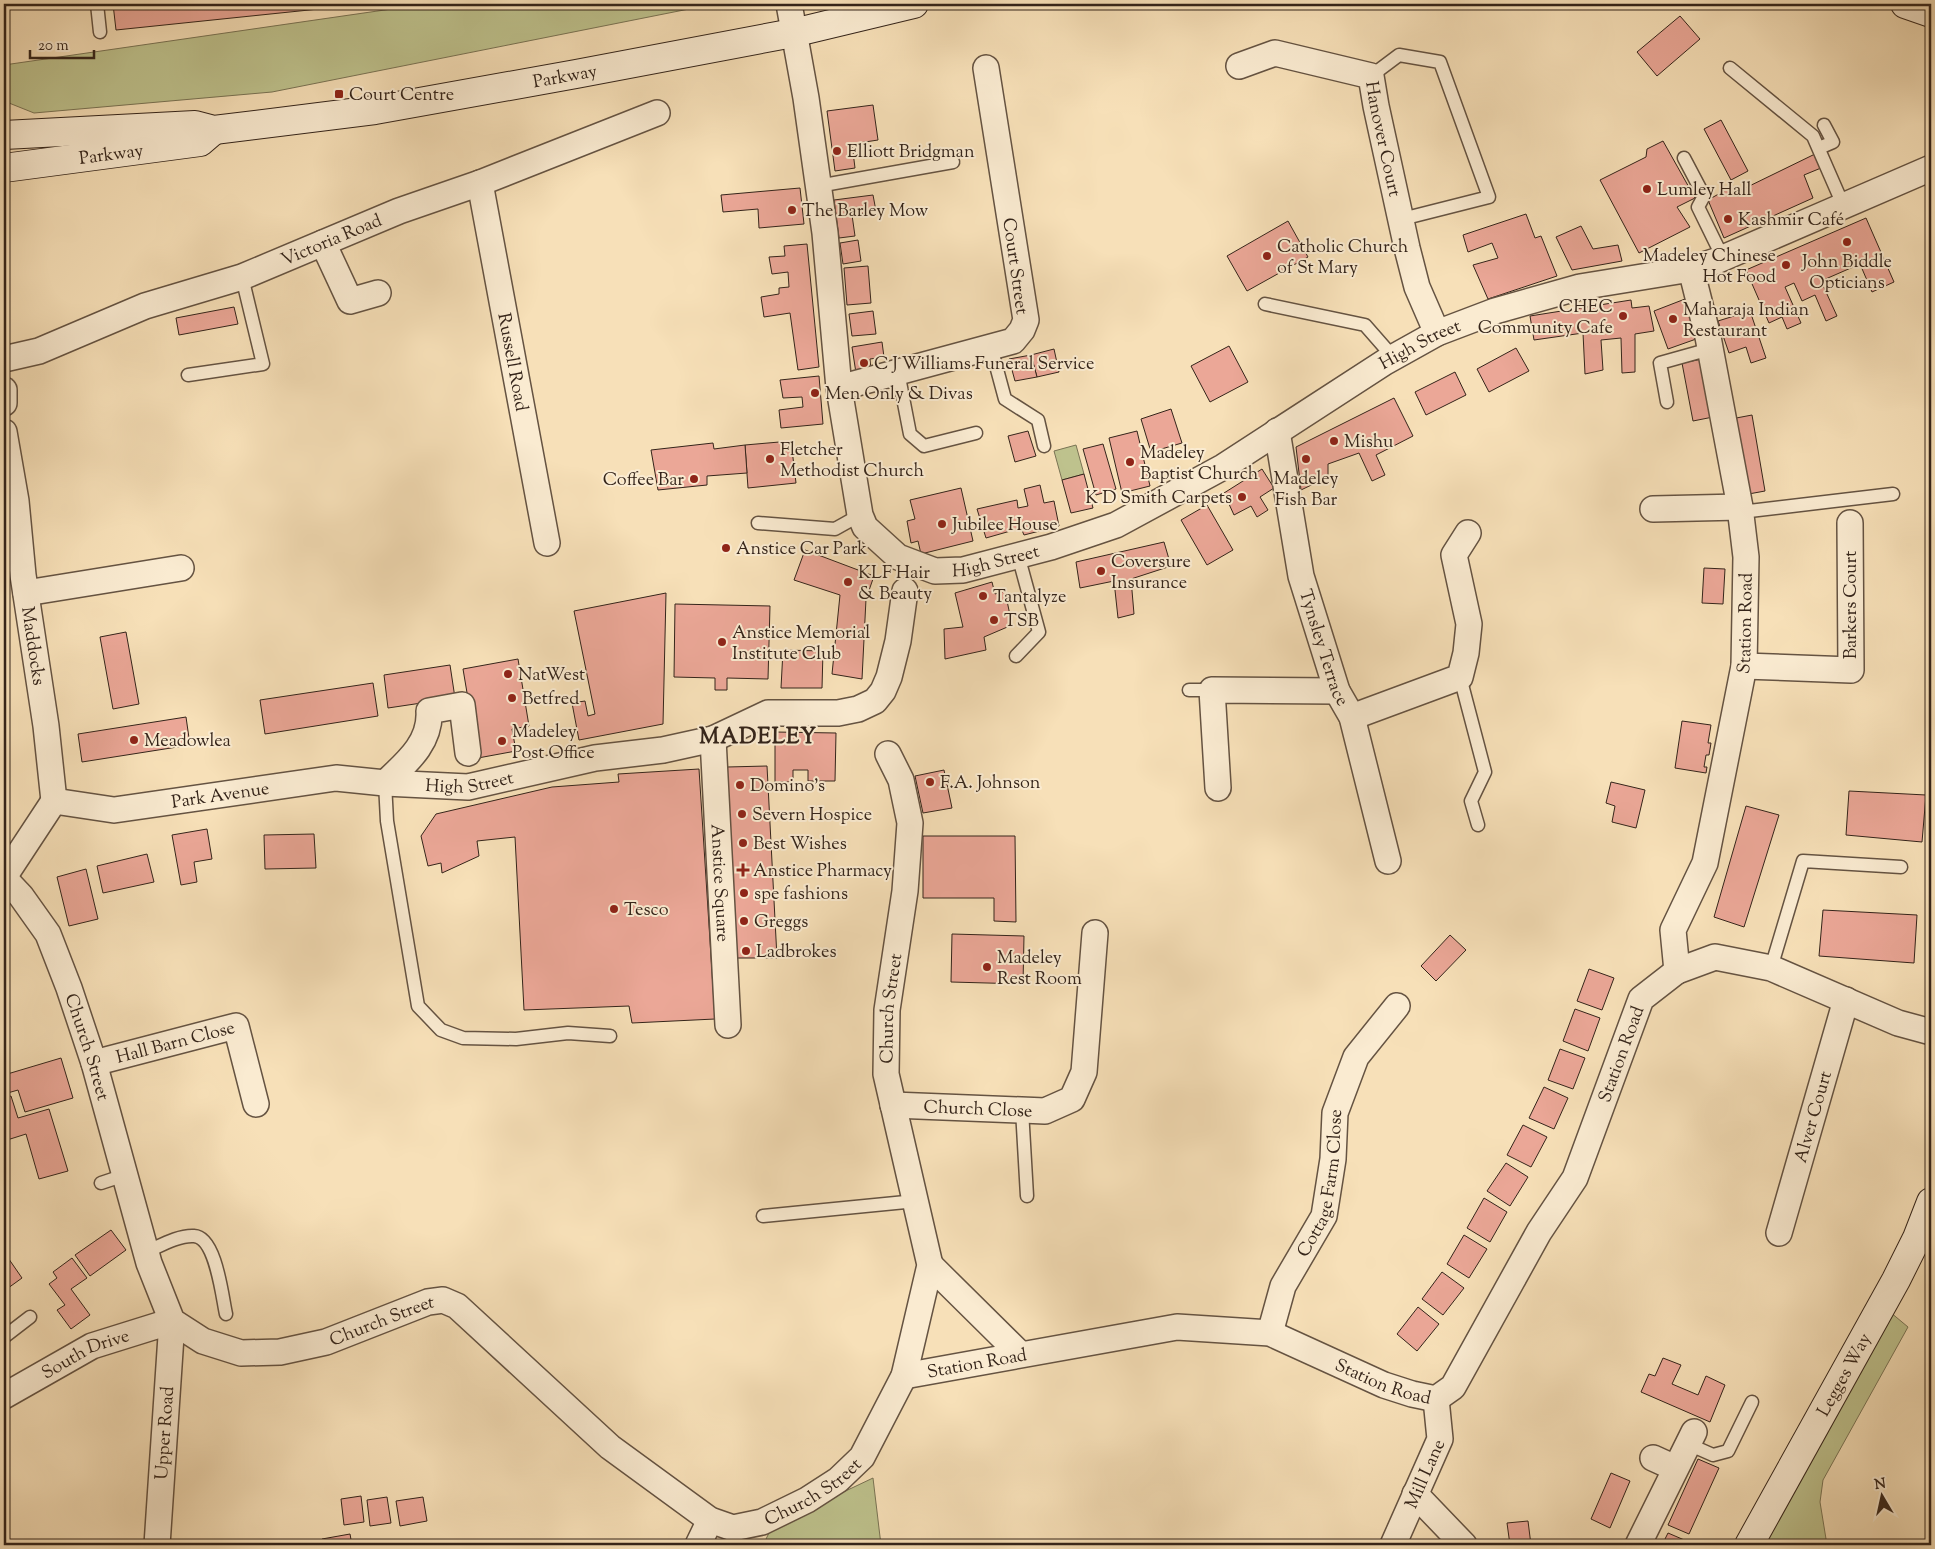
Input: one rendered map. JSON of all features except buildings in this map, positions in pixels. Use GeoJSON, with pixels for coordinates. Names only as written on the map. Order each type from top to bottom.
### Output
{"type":"FeatureCollection","features":[{"type":"Feature","properties":{"kind":"street"},"geometry":{"type":"LineString","coordinates":[[789,4],[806,98],[818,186],[839,388],[860,515],[865,527],[898,557],[895,579],[897,584],[905,591]]}},
{"type":"Feature","properties":{"kind":"street","name":"Parkway"},"geometry":{"type":"LineString","coordinates":[[4,134],[195,125],[214,130],[375,110],[793,33],[914,4]]}},
{"type":"Feature","properties":{"kind":"street"},"geometry":{"type":"LineString","coordinates":[[1905,4],[1931,13]]}},
{"type":"Feature","properties":{"kind":"street","name":"Hanover Court"},"geometry":{"type":"LineString","coordinates":[[1239,66],[1275,53],[1372,76],[1376,106],[1417,287],[1437,333]]}},
{"type":"Feature","properties":{"kind":"street","name":"Court Street"},"geometry":{"type":"LineString","coordinates":[[839,388],[1013,341],[1022,330],[1026,320],[986,68]]}},
{"type":"Feature","properties":{"kind":"street","name":"Victoria Road"},"geometry":{"type":"LineString","coordinates":[[4,359],[39,351],[145,306],[242,277],[399,211],[480,183],[657,113]]}},
{"type":"Feature","properties":{"kind":"street","name":"Parkway"},"geometry":{"type":"LineString","coordinates":[[4,168],[200,142],[214,130]]}},
{"type":"Feature","properties":{"kind":"street","name":"High Street"},"geometry":{"type":"LineString","coordinates":[[898,557],[932,569],[963,570],[1116,525],[1223,467],[1393,357],[1437,333],[1495,311],[1580,287],[1691,268],[1723,258],[1931,168]]}},
{"type":"Feature","properties":{"kind":"street","name":"Russell Road"},"geometry":{"type":"LineString","coordinates":[[480,183],[547,542]]}},
{"type":"Feature","properties":{"kind":"street"},"geometry":{"type":"LineString","coordinates":[[323,243],[350,301],[378,293]]}},
{"type":"Feature","properties":{"kind":"street","name":"Station Road"},"geometry":{"type":"LineString","coordinates":[[1677,972],[1673,930],[1705,863],[1744,666],[1746,557],[1740,509],[1710,349],[1691,268]]}},
{"type":"Feature","properties":{"kind":"street"},"geometry":{"type":"LineString","coordinates":[[4,390],[4,403]]}},
{"type":"Feature","properties":{"kind":"street","name":"Tynsley Terrace"},"geometry":{"type":"LineString","coordinates":[[1276,431],[1301,576],[1337,691],[1352,717],[1388,861]]}},
{"type":"Feature","properties":{"kind":"street","name":"Maddocks"},"geometry":{"type":"LineString","coordinates":[[4,432],[16,501],[26,593],[54,801]]}},
{"type":"Feature","properties":{"kind":"street"},"geometry":{"type":"LineString","coordinates":[[1653,509],[1740,509]]}},
{"type":"Feature","properties":{"kind":"street","name":"Barkers Court"},"geometry":{"type":"LineString","coordinates":[[1744,666],[1851,670],[1850,523]]}},
{"type":"Feature","properties":{"kind":"street"},"geometry":{"type":"LineString","coordinates":[[1352,717],[1460,677],[1466,653],[1469,624],[1454,554],[1468,533]]}},
{"type":"Feature","properties":{"kind":"street"},"geometry":{"type":"LineString","coordinates":[[26,593],[181,568]]}},
{"type":"Feature","properties":{"kind":"street","name":"High Street"},"geometry":{"type":"LineString","coordinates":[[385,783],[468,787],[595,758],[662,750],[713,740],[768,713],[838,714],[858,709],[875,701],[889,677],[898,640],[905,591],[922,583],[932,569]]}},
{"type":"Feature","properties":{"kind":"street"},"geometry":{"type":"LineString","coordinates":[[1218,788],[1201,690],[1337,691]]}},
{"type":"Feature","properties":{"kind":"street"},"geometry":{"type":"LineString","coordinates":[[385,783],[413,757],[426,738],[430,724],[429,712],[462,705],[468,753]]}},
{"type":"Feature","properties":{"kind":"street","name":"Anstice Square"},"geometry":{"type":"LineString","coordinates":[[713,740],[728,1025]]}},
{"type":"Feature","properties":{"kind":"street","name":"Church Street"},"geometry":{"type":"LineString","coordinates":[[4,877],[21,896],[48,934],[69,988],[94,1063],[146,1252],[172,1321],[203,1341],[241,1353],[280,1352],[326,1342],[428,1302],[443,1300],[457,1306],[610,1447],[710,1520],[733,1528],[762,1522],[807,1500],[838,1480],[862,1457],[904,1376],[930,1265],[886,1074],[887,1010],[905,891],[910,823],[901,780],[888,754]]}},
{"type":"Feature","properties":{"kind":"street","name":"Park Avenue"},"geometry":{"type":"LineString","coordinates":[[54,801],[114,810],[336,778],[385,783]]}},
{"type":"Feature","properties":{"kind":"street"},"geometry":{"type":"LineString","coordinates":[[4,877],[54,801]]}},
{"type":"Feature","properties":{"kind":"street","name":"Church Close"},"geometry":{"type":"LineString","coordinates":[[893,1105],[1045,1111],[1072,1099],[1084,1072],[1095,933]]}},
{"type":"Feature","properties":{"kind":"street","name":"Station Road"},"geometry":{"type":"LineString","coordinates":[[904,1376],[1177,1327],[1270,1333],[1384,1385],[1436,1399],[1453,1387],[1540,1232],[1575,1178],[1641,999],[1677,972],[1715,958],[1771,968],[1898,1023],[1931,1032]]}},
{"type":"Feature","properties":{"kind":"street","name":"Alver Court"},"geometry":{"type":"LineString","coordinates":[[1779,1233],[1846,1000]]}},
{"type":"Feature","properties":{"kind":"street","name":"Cottage Farm Close"},"geometry":{"type":"LineString","coordinates":[[1270,1333],[1283,1286],[1324,1216],[1333,1159],[1335,1113],[1366,1027],[1397,1006]]}},
{"type":"Feature","properties":{"kind":"street","name":"Hall Barn Close"},"geometry":{"type":"LineString","coordinates":[[94,1063],[236,1026],[256,1104]]}},
{"type":"Feature","properties":{"kind":"street","name":"Legges Way"},"geometry":{"type":"LineString","coordinates":[[1749,1545],[1896,1280],[1917,1238],[1931,1202]]}},
{"type":"Feature","properties":{"kind":"street"},"geometry":{"type":"LineString","coordinates":[[930,1265],[1020,1354]]}},
{"type":"Feature","properties":{"kind":"street","name":"South Drive"},"geometry":{"type":"LineString","coordinates":[[4,1396],[92,1346],[172,1321]]}},
{"type":"Feature","properties":{"kind":"street","name":"Upper Road"},"geometry":{"type":"LineString","coordinates":[[157,1545],[172,1321]]}},
{"type":"Feature","properties":{"kind":"street","name":"Mill Lane"},"geometry":{"type":"LineString","coordinates":[[1392,1545],[1440,1439],[1436,1399]]}},
{"type":"Feature","properties":{"kind":"street"},"geometry":{"type":"LineString","coordinates":[[1638,1545],[1664,1463],[1691,1438]]}},
{"type":"Feature","properties":{"kind":"street"},"geometry":{"type":"LineString","coordinates":[[1415,1494],[1464,1545]]}},
{"type":"Feature","properties":{"kind":"street"},"geometry":{"type":"LineString","coordinates":[[698,1545],[710,1520]]}},
{"type":"Feature","properties":{"kind":"lane"},"geometry":{"type":"LineString","coordinates":[[97,4],[100,32]]}},
{"type":"Feature","properties":{"kind":"lane"},"geometry":{"type":"LineString","coordinates":[[1372,76],[1399,55],[1440,62],[1489,197],[1402,219]]}},
{"type":"Feature","properties":{"kind":"lane"},"geometry":{"type":"LineString","coordinates":[[1730,68],[1813,136],[1844,207]]}},
{"type":"Feature","properties":{"kind":"lane"},"geometry":{"type":"LineString","coordinates":[[1819,148],[1833,142],[1824,125]]}},
{"type":"Feature","properties":{"kind":"lane"},"geometry":{"type":"LineString","coordinates":[[1684,158],[1704,196],[1698,207],[1723,258]]}},
{"type":"Feature","properties":{"kind":"lane"},"geometry":{"type":"LineString","coordinates":[[818,186],[953,162]]}},
{"type":"Feature","properties":{"kind":"lane"},"geometry":{"type":"LineString","coordinates":[[188,375],[263,364],[242,277]]}},
{"type":"Feature","properties":{"kind":"lane"},"geometry":{"type":"LineString","coordinates":[[1265,304],[1365,325],[1393,357]]}},
{"type":"Feature","properties":{"kind":"lane"},"geometry":{"type":"LineString","coordinates":[[991,347],[1005,399],[1038,420],[1044,446]]}},
{"type":"Feature","properties":{"kind":"lane"},"geometry":{"type":"LineString","coordinates":[[1667,402],[1660,363],[1710,349]]}},
{"type":"Feature","properties":{"kind":"lane"},"geometry":{"type":"LineString","coordinates":[[898,372],[910,434],[924,446],[976,433]]}},
{"type":"Feature","properties":{"kind":"lane"},"geometry":{"type":"LineString","coordinates":[[1740,509],[1894,494]]}},
{"type":"Feature","properties":{"kind":"lane"},"geometry":{"type":"LineString","coordinates":[[758,523],[835,529],[860,515]]}},
{"type":"Feature","properties":{"kind":"lane"},"geometry":{"type":"LineString","coordinates":[[1016,656],[1039,632],[1018,555]]}},
{"type":"Feature","properties":{"kind":"lane"},"geometry":{"type":"LineString","coordinates":[[1460,677],[1485,772],[1471,801],[1478,825]]}},
{"type":"Feature","properties":{"kind":"lane"},"geometry":{"type":"LineString","coordinates":[[385,783],[387,821],[418,1006],[440,1030],[463,1038],[516,1039],[568,1033],[610,1036]]}},
{"type":"Feature","properties":{"kind":"lane"},"geometry":{"type":"LineString","coordinates":[[1771,968],[1803,861],[1901,867]]}},
{"type":"Feature","properties":{"kind":"lane"},"geometry":{"type":"LineString","coordinates":[[1022,1110],[1028,1196]]}},
{"type":"Feature","properties":{"kind":"lane"},"geometry":{"type":"LineString","coordinates":[[101,1183],[125,1175]]}},
{"type":"Feature","properties":{"kind":"lane"},"geometry":{"type":"LineString","coordinates":[[762,1216],[916,1202]]}},
{"type":"Feature","properties":{"kind":"lane"},"geometry":{"type":"LineString","coordinates":[[146,1252],[184,1237],[195,1235],[207,1242],[214,1261],[226,1314]]}},
{"type":"Feature","properties":{"kind":"lane"},"geometry":{"type":"LineString","coordinates":[[4,1337],[30,1317]]}},
{"type":"Feature","properties":{"kind":"lane"},"geometry":{"type":"LineString","coordinates":[[1691,1438],[1713,1455],[1728,1451],[1752,1402]]}},
{"type":"Feature","properties":{"kind":"green space"},"geometry":{"type":"Polygon","coordinates":[[[426,4],[608,4],[608,6],[618,4],[714,4],[272,92],[34,113],[9,103],[4,91],[4,65],[426,4]]]}},
{"type":"Feature","properties":{"kind":"green space"},"geometry":{"type":"Polygon","coordinates":[[[1076,445],[1084,474],[1062,480],[1054,451],[1076,445]]]}},
{"type":"Feature","properties":{"kind":"green space"},"geometry":{"type":"Polygon","coordinates":[[[1890,1312],[1908,1327],[1823,1480],[1820,1502],[1827,1545],[1763,1545],[1890,1312]]]}},
{"type":"Feature","properties":{"kind":"green space"},"geometry":{"type":"Polygon","coordinates":[[[873,1478],[881,1545],[763,1545],[771,1529],[873,1478]]]}},
{"type":"Feature","properties":{"kind":"place","name":"Court Centre"},"geometry":{"type":"Point","coordinates":[339,94]}},
{"type":"Feature","properties":{"kind":"place","name":"Elliott Bridgman"},"geometry":{"type":"Point","coordinates":[837,151]}},
{"type":"Feature","properties":{"kind":"place","name":"Lumley Hall"},"geometry":{"type":"Point","coordinates":[1647,189]}},
{"type":"Feature","properties":{"kind":"place","name":"The Barley Mow"},"geometry":{"type":"Point","coordinates":[792,210]}},
{"type":"Feature","properties":{"kind":"place","name":"Kashmir Café"},"geometry":{"type":"Point","coordinates":[1728,219]}},
{"type":"Feature","properties":{"kind":"place","name":"John Biddle Opticians"},"geometry":{"type":"Point","coordinates":[1847,242]}},
{"type":"Feature","properties":{"kind":"place","name":"Catholic Church of St Mary"},"geometry":{"type":"Point","coordinates":[1267,256]}},
{"type":"Feature","properties":{"kind":"place","name":"Madeley Chinese Hot Food"},"geometry":{"type":"Point","coordinates":[1786,265]}},
{"type":"Feature","properties":{"kind":"place","name":"CHEC Community Cafe"},"geometry":{"type":"Point","coordinates":[1623,316]}},
{"type":"Feature","properties":{"kind":"place","name":"Maharaja Indian Restaurant"},"geometry":{"type":"Point","coordinates":[1673,319]}},
{"type":"Feature","properties":{"kind":"place","name":"C J Williams Funeral Service"},"geometry":{"type":"Point","coordinates":[864,363]}},
{"type":"Feature","properties":{"kind":"place","name":"Men Only & Divas"},"geometry":{"type":"Point","coordinates":[815,393]}},
{"type":"Feature","properties":{"kind":"place","name":"Mishu"},"geometry":{"type":"Point","coordinates":[1334,441]}},
{"type":"Feature","properties":{"kind":"place","name":"Fletcher Methodist Church"},"geometry":{"type":"Point","coordinates":[770,459]}},
{"type":"Feature","properties":{"kind":"place","name":"Madeley Fish Bar"},"geometry":{"type":"Point","coordinates":[1306,459]}},
{"type":"Feature","properties":{"kind":"place","name":"Madeley Baptist Church"},"geometry":{"type":"Point","coordinates":[1130,462]}},
{"type":"Feature","properties":{"kind":"place","name":"Coffee Bar"},"geometry":{"type":"Point","coordinates":[694,479]}},
{"type":"Feature","properties":{"kind":"place","name":"K D Smith Carpets"},"geometry":{"type":"Point","coordinates":[1242,497]}},
{"type":"Feature","properties":{"kind":"place","name":"Jubilee House"},"geometry":{"type":"Point","coordinates":[942,524]}},
{"type":"Feature","properties":{"kind":"place","name":"Anstice Car Park"},"geometry":{"type":"Point","coordinates":[726,548]}},
{"type":"Feature","properties":{"kind":"place","name":"Coversure Insurance"},"geometry":{"type":"Point","coordinates":[1101,571]}},
{"type":"Feature","properties":{"kind":"place","name":"KLF Hair & Beauty"},"geometry":{"type":"Point","coordinates":[848,582]}},
{"type":"Feature","properties":{"kind":"place","name":"Tantalyze"},"geometry":{"type":"Point","coordinates":[983,596]}},
{"type":"Feature","properties":{"kind":"place","name":"TSB"},"geometry":{"type":"Point","coordinates":[994,620]}},
{"type":"Feature","properties":{"kind":"place","name":"Anstice Memorial Institute Club"},"geometry":{"type":"Point","coordinates":[722,642]}},
{"type":"Feature","properties":{"kind":"place","name":"NatWest"},"geometry":{"type":"Point","coordinates":[508,674]}},
{"type":"Feature","properties":{"kind":"place","name":"Betfred"},"geometry":{"type":"Point","coordinates":[512,698]}},
{"type":"Feature","properties":{"kind":"place","name":"Meadowlea"},"geometry":{"type":"Point","coordinates":[134,740]}},
{"type":"Feature","properties":{"kind":"place","name":"Madeley Post Office"},"geometry":{"type":"Point","coordinates":[502,741]}},
{"type":"Feature","properties":{"kind":"place","name":"F.A. Johnson"},"geometry":{"type":"Point","coordinates":[930,782]}},
{"type":"Feature","properties":{"kind":"place","name":"Domino's"},"geometry":{"type":"Point","coordinates":[740,785]}},
{"type":"Feature","properties":{"kind":"place","name":"Severn Hospice"},"geometry":{"type":"Point","coordinates":[742,814]}},
{"type":"Feature","properties":{"kind":"place","name":"Best Wishes"},"geometry":{"type":"Point","coordinates":[743,843]}},
{"type":"Feature","properties":{"kind":"place","name":"Anstice Pharmacy"},"geometry":{"type":"Point","coordinates":[743,870]}},
{"type":"Feature","properties":{"kind":"place","name":"spe fashions"},"geometry":{"type":"Point","coordinates":[744,893]}},
{"type":"Feature","properties":{"kind":"place","name":"Tesco"},"geometry":{"type":"Point","coordinates":[614,909]}},
{"type":"Feature","properties":{"kind":"place","name":"Greggs"},"geometry":{"type":"Point","coordinates":[744,921]}},
{"type":"Feature","properties":{"kind":"place","name":"Ladbrokes"},"geometry":{"type":"Point","coordinates":[746,951]}},
{"type":"Feature","properties":{"kind":"place","name":"Madeley Rest Room"},"geometry":{"type":"Point","coordinates":[987,967]}},
{"type":"Feature","properties":{"kind":"district","name":"MADELEY"},"geometry":{"type":"Point","coordinates":[758,735]}}]}
